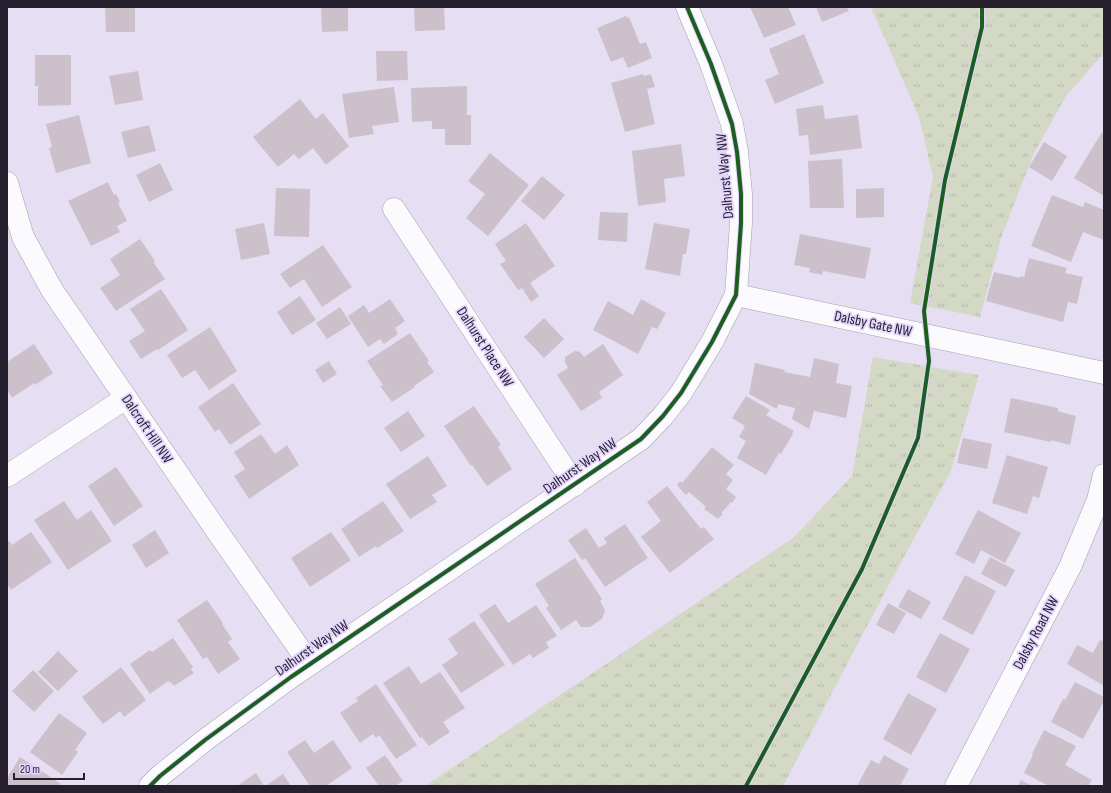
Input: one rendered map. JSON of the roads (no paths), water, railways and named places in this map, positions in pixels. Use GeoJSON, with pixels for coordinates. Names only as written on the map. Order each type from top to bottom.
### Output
{"type":"FeatureCollection","features":[{"type":"Feature","properties":{"kind":"street","name":"Dalhurst Way NW"},"geometry":{"type":"LineString","coordinates":[[150,786],[160,776],[205,740],[310,664],[641,439],[663,416],[681,393],[708,349],[736,295],[741,216],[738,152],[732,124],[712,64],[687,7]]}},
{"type":"Feature","properties":{"kind":"street","name":"Dalcroft Hill NW"},"geometry":{"type":"LineString","coordinates":[[7,183],[10,206],[23,236],[52,290],[310,664]]}},
{"type":"Feature","properties":{"kind":"street","name":"Dalhurst Place NW"},"geometry":{"type":"LineString","coordinates":[[394,209],[575,485]]}},
{"type":"Feature","properties":{"kind":"street","name":"Dalsby Gate NW"},"geometry":{"type":"LineString","coordinates":[[736,295],[1104,373]]}},
{"type":"Feature","properties":{"kind":"street"},"geometry":{"type":"LineString","coordinates":[[7,476],[126,398]]}},
{"type":"Feature","properties":{"kind":"street","name":"Dalsby Road NW"},"geometry":{"type":"LineString","coordinates":[[956,786],[1070,567],[1098,500],[1104,475]]}}]}
